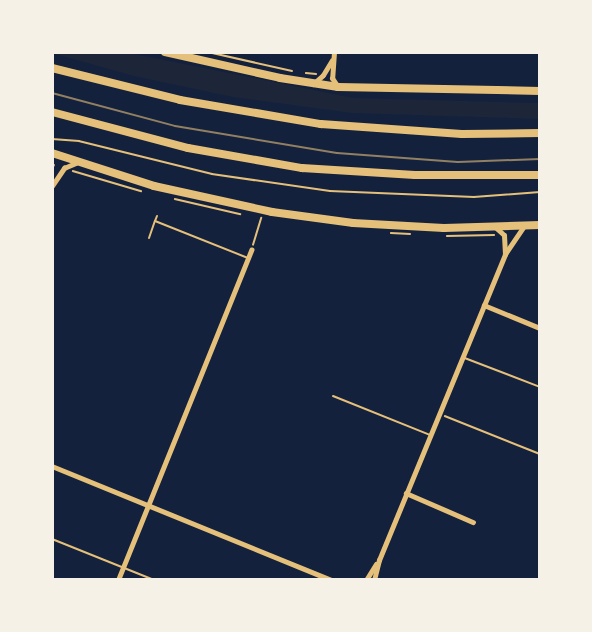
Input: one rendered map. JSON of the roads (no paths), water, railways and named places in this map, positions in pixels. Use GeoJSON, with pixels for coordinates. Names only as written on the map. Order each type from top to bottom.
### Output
{"type":"FeatureCollection","features":[{"type":"Feature","properties":{"kind":"highway"},"geometry":{"type":"LineString","coordinates":[[165,52],[312,84],[338,87],[537,90]]}},
{"type":"Feature","properties":{"kind":"highway"},"geometry":{"type":"LineString","coordinates":[[52,68],[180,100],[321,124],[452,134],[540,133]]}},
{"type":"Feature","properties":{"kind":"highway"},"geometry":{"type":"LineString","coordinates":[[52,112],[188,148],[302,168],[415,176],[540,175]]}},
{"type":"Feature","properties":{"kind":"highway"},"geometry":{"type":"LineString","coordinates":[[52,153],[154,186],[272,212],[353,223],[444,228],[540,225]]}},
{"type":"Feature","properties":{"kind":"street"},"geometry":{"type":"LineString","coordinates":[[334,52],[332,78],[338,87]]}},
{"type":"Feature","properties":{"kind":"street"},"geometry":{"type":"LineString","coordinates":[[312,84],[323,75],[332,60]]}},
{"type":"Feature","properties":{"kind":"street"},"geometry":{"type":"LineString","coordinates":[[52,186],[64,168],[79,163]]}},
{"type":"Feature","properties":{"kind":"street"},"geometry":{"type":"LineString","coordinates":[[374,579],[379,560],[406,493],[505,254],[524,226]]}},
{"type":"Feature","properties":{"kind":"street"},"geometry":{"type":"LineString","coordinates":[[495,227],[504,235],[505,254]]}},
{"type":"Feature","properties":{"kind":"street"},"geometry":{"type":"LineString","coordinates":[[118,579],[251,250]]}},
{"type":"Feature","properties":{"kind":"street"},"geometry":{"type":"LineString","coordinates":[[484,305],[540,328]]}},
{"type":"Feature","properties":{"kind":"street"},"geometry":{"type":"LineString","coordinates":[[52,466],[331,579]]}},
{"type":"Feature","properties":{"kind":"street"},"geometry":{"type":"LineString","coordinates":[[406,493],[473,522]]}},
{"type":"Feature","properties":{"kind":"street"},"geometry":{"type":"LineString","coordinates":[[366,579],[379,560]]}},
{"type":"Feature","properties":{"kind":"lane"},"geometry":{"type":"LineString","coordinates":[[149,238],[157,216]]}},
{"type":"Feature","properties":{"kind":"lane"},"geometry":{"type":"LineString","coordinates":[[155,221],[248,258]]}},
{"type":"Feature","properties":{"kind":"lane"},"geometry":{"type":"LineString","coordinates":[[462,357],[540,387]]}},
{"type":"Feature","properties":{"kind":"lane"},"geometry":{"type":"LineString","coordinates":[[333,396],[430,435]]}},
{"type":"Feature","properties":{"kind":"lane"},"geometry":{"type":"LineString","coordinates":[[52,539],[154,579]]}},
{"type":"Feature","properties":{"kind":"railway"},"geometry":{"type":"LineString","coordinates":[[52,93],[175,126],[337,153],[458,162],[540,159]]}}]}
